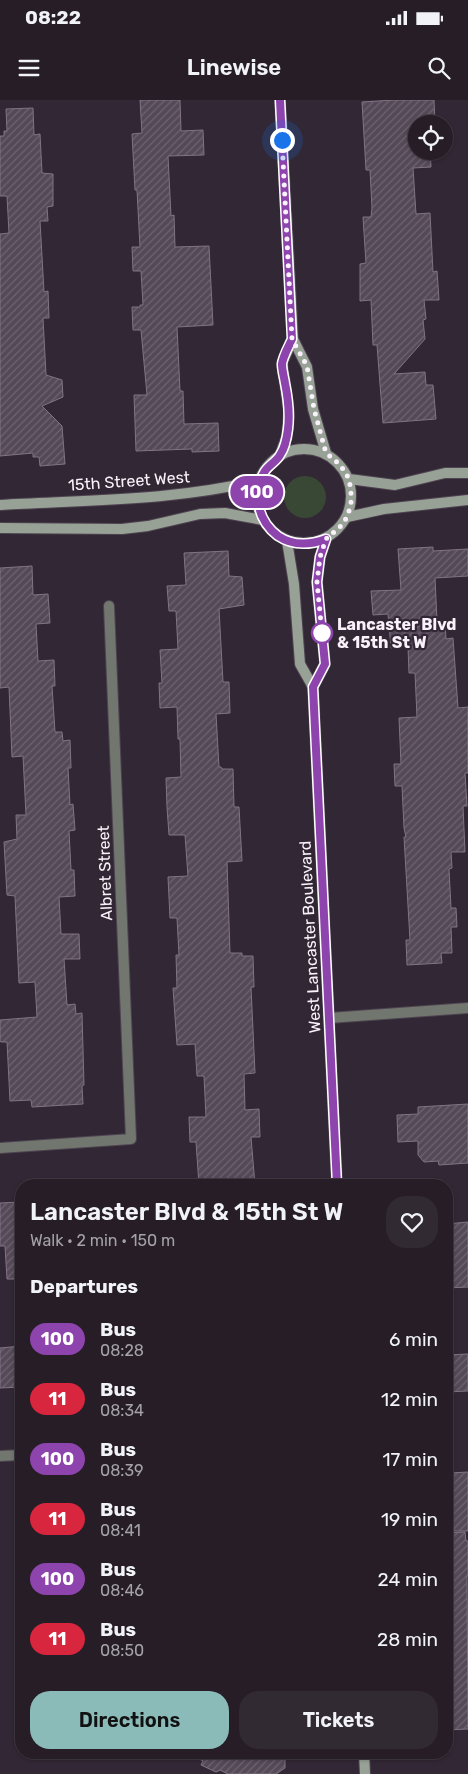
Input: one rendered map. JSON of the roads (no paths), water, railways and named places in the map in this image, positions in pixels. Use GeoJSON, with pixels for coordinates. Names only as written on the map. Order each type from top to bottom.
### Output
{"type":"FeatureCollection","features":[{"type":"Feature","properties":{"kind":"street"},"geometry":{"type":"LineString","coordinates":[[280,100],[292,339],[282,363],[289,412],[287,436],[280,455]]}},
{"type":"Feature","properties":{"kind":"street"},"geometry":{"type":"LineString","coordinates":[[292,339],[307,366],[314,409],[326,453]]}},
{"type":"Feature","properties":{"kind":"street"},"geometry":{"type":"LineString","coordinates":[[295,449],[311,449],[326,453],[344,470],[349,479],[351,505],[347,517],[342,525],[326,539],[315,543],[287,541],[269,529],[263,520],[258,507],[257,493],[260,480],[272,462],[280,455],[295,449]]}},
{"type":"Feature","properties":{"kind":"street"},"geometry":{"type":"LineString","coordinates":[[349,479],[395,485],[445,473],[468,473]]}},
{"type":"Feature","properties":{"kind":"street","name":"15th Street West"},"geometry":{"type":"LineString","coordinates":[[0,505],[155,496],[223,489],[260,480]]}},
{"type":"Feature","properties":{"kind":"street"},"geometry":{"type":"LineString","coordinates":[[347,517],[384,508],[468,500]]}},
{"type":"Feature","properties":{"kind":"street"},"geometry":{"type":"LineString","coordinates":[[0,528],[122,529],[148,526],[200,514],[225,513],[263,520]]}},
{"type":"Feature","properties":{"kind":"street"},"geometry":{"type":"LineString","coordinates":[[313,687],[325,664],[317,582],[320,557],[326,539]]}},
{"type":"Feature","properties":{"kind":"street","name":"West Lancaster Boulevard"},"geometry":{"type":"LineString","coordinates":[[287,541],[294,584],[300,664],[313,687],[336,1179]]}},
{"type":"Feature","properties":{"kind":"street","name":"Albret Street"},"geometry":{"type":"LineString","coordinates":[[0,1148],[131,1139],[110,606]]}},
{"type":"Feature","properties":{"kind":"street"},"geometry":{"type":"LineString","coordinates":[[329,1018],[468,1008]]}},
{"type":"Feature","properties":{"kind":"street"},"geometry":{"type":"LineString","coordinates":[[0,1456],[15,1455]]}},
{"type":"Feature","properties":{"kind":"street"},"geometry":{"type":"LineString","coordinates":[[364,1759],[365,1774]]}},
{"type":"Feature","properties":{"kind":"place","name":"Lancaster Blvd & 15th St W"},"geometry":{"type":"Point","coordinates":[322,633]}}]}
